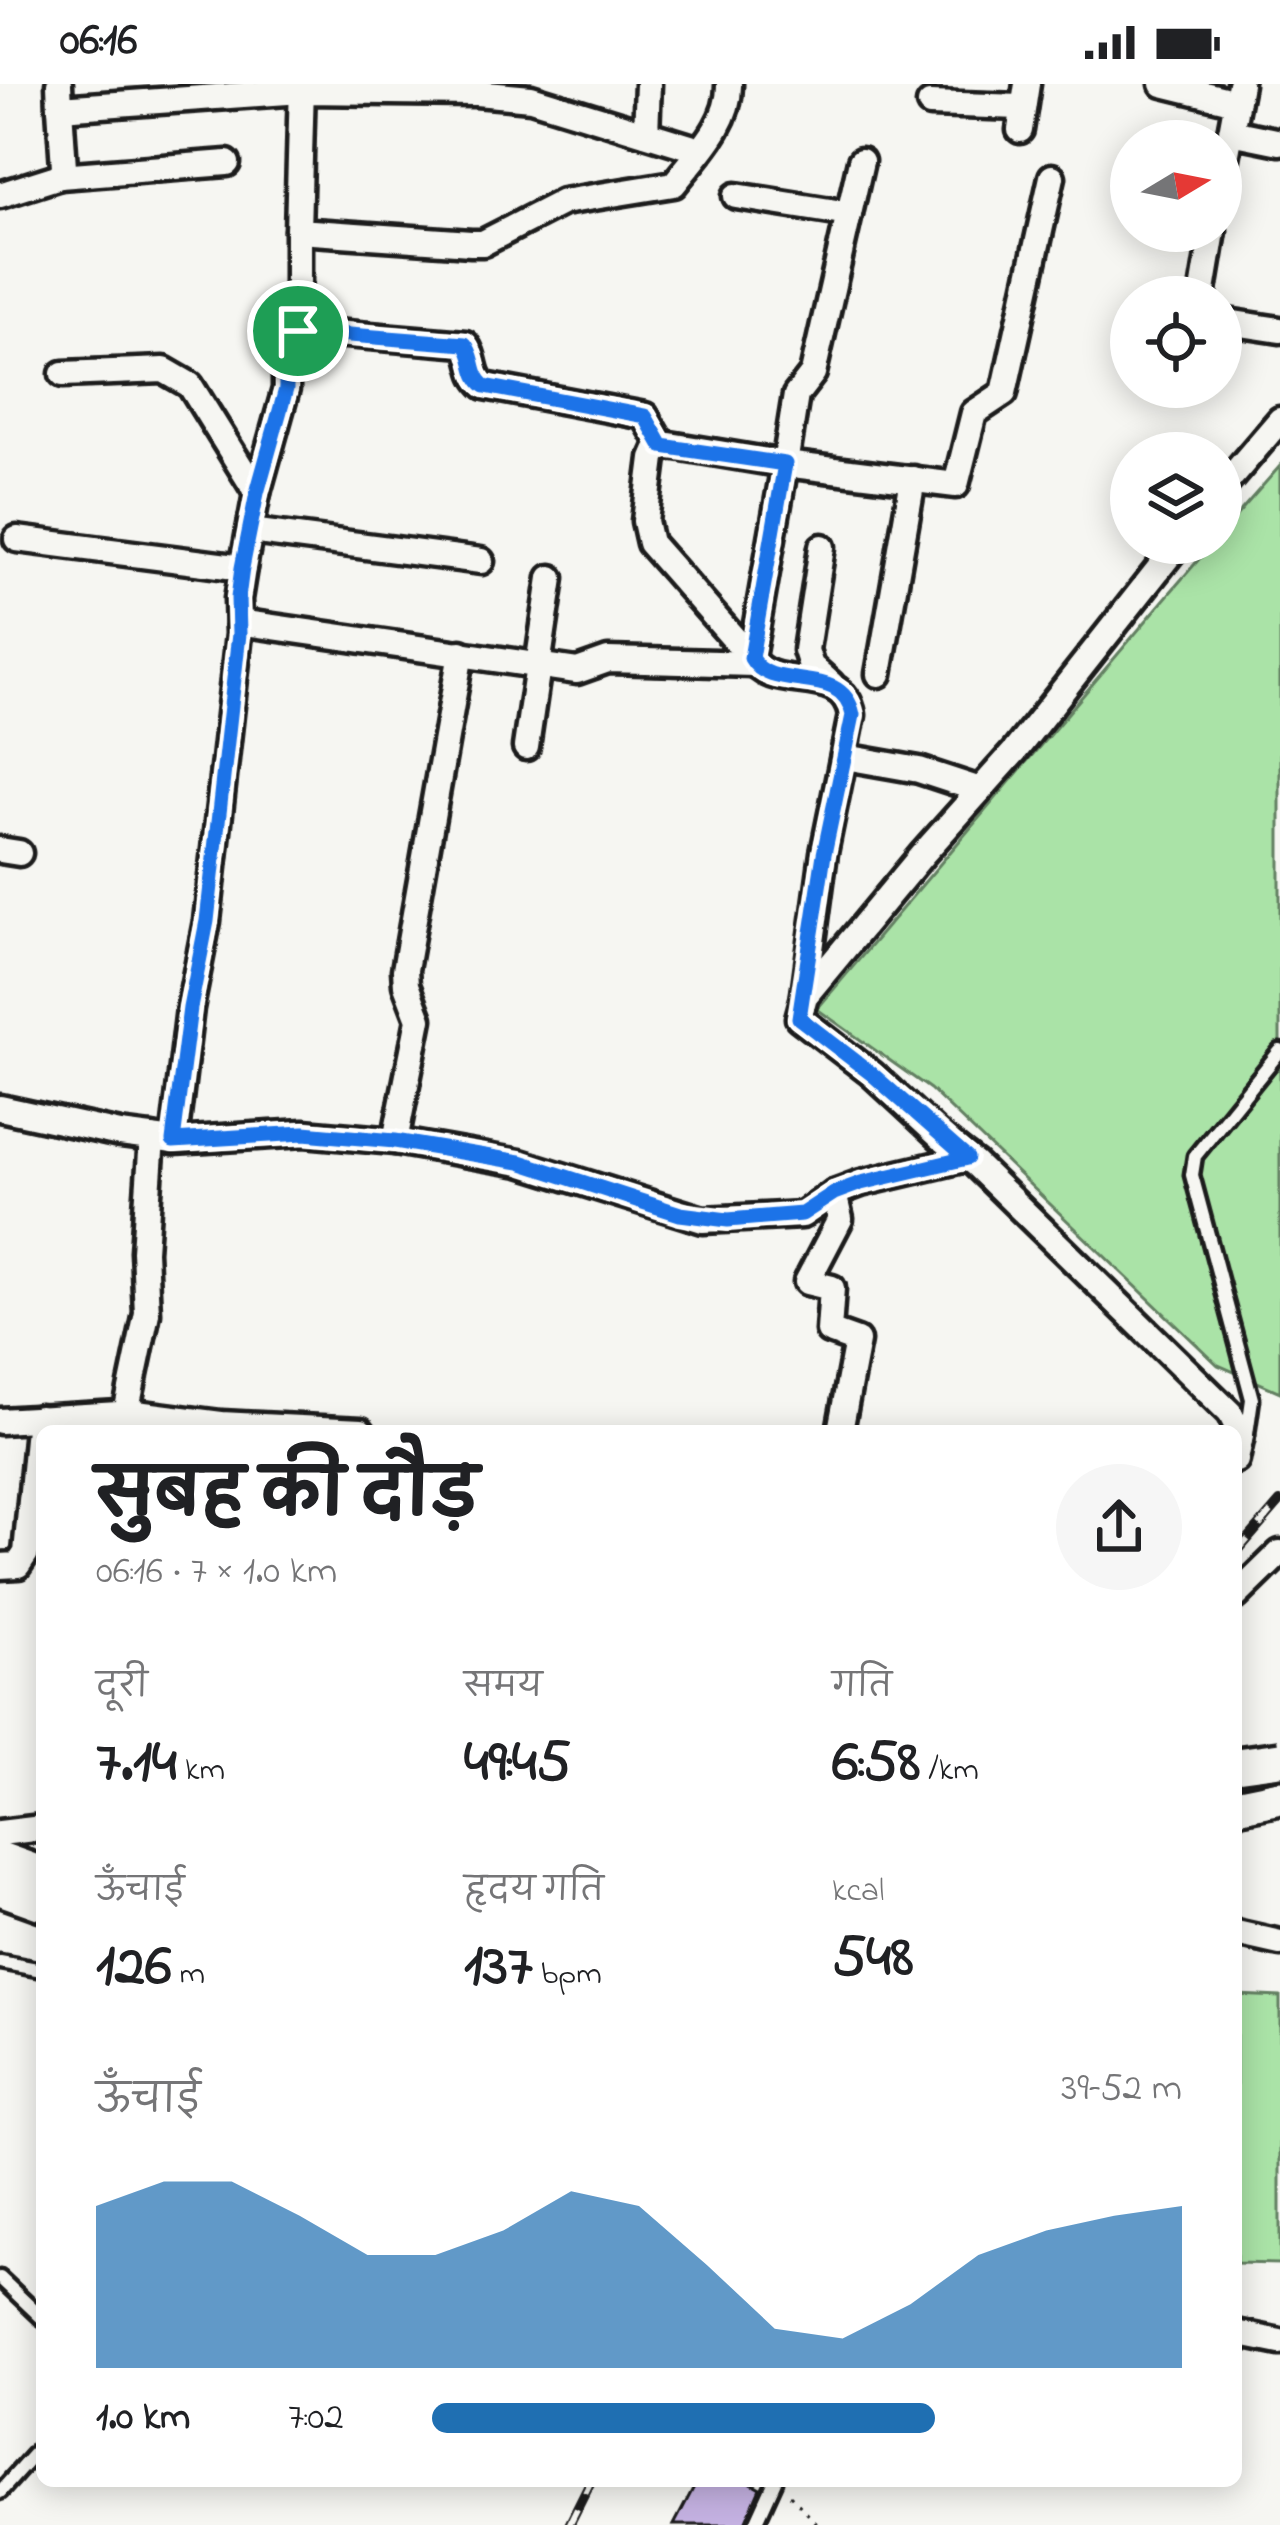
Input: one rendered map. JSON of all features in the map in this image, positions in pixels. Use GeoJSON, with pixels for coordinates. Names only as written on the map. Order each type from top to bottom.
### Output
{"type":"FeatureCollection","features":[{"type":"Feature","properties":{"kind":"street"},"geometry":{"type":"LineString","coordinates":[[646,133],[648,84]]}},
{"type":"Feature","properties":{"kind":"street"},"geometry":{"type":"LineString","coordinates":[[298,231],[483,243],[563,202],[674,184],[727,110],[729,84]]}},
{"type":"Feature","properties":{"kind":"street"},"geometry":{"type":"LineString","coordinates":[[1163,84],[1238,93]]}},
{"type":"Feature","properties":{"kind":"street"},"geometry":{"type":"LineString","coordinates":[[298,331],[302,88]]}},
{"type":"Feature","properties":{"kind":"street"},"geometry":{"type":"LineString","coordinates":[[60,176],[64,167],[59,96],[302,88],[476,93],[531,98],[700,150]]}},
{"type":"Feature","properties":{"kind":"street"},"geometry":{"type":"LineString","coordinates":[[930,104],[1022,107]]}},
{"type":"Feature","properties":{"kind":"street"},"geometry":{"type":"LineString","coordinates":[[1242,134],[1280,142]]}},
{"type":"Feature","properties":{"kind":"street"},"geometry":{"type":"LineString","coordinates":[[753,661],[796,395],[813,373],[861,161]]}},
{"type":"Feature","properties":{"kind":"street"},"geometry":{"type":"LineString","coordinates":[[0,195],[60,176],[227,164]]}},
{"type":"Feature","properties":{"kind":"street"},"geometry":{"type":"LineString","coordinates":[[662,446],[956,485],[974,413],[1004,393],[1052,177]]}},
{"type":"Feature","properties":{"kind":"street"},"geometry":{"type":"LineString","coordinates":[[736,196],[849,214]]}},
{"type":"Feature","properties":{"kind":"street"},"geometry":{"type":"LineString","coordinates":[[1242,324],[1280,329]]}},
{"type":"Feature","properties":{"kind":"street"},"geometry":{"type":"LineString","coordinates":[[126,1413],[147,1313],[144,1251],[207,921],[242,568],[286,389],[286,337],[298,331],[465,344],[475,376],[485,386],[645,416],[662,446]]}},
{"type":"Feature","properties":{"kind":"street"},"geometry":{"type":"LineString","coordinates":[[62,374],[164,370],[180,376],[199,398],[257,493]]}},
{"type":"Feature","properties":{"kind":"street"},"geometry":{"type":"LineString","coordinates":[[1242,464],[1280,420]]}},
{"type":"Feature","properties":{"kind":"street"},"geometry":{"type":"LineString","coordinates":[[662,446],[653,458],[645,532],[655,550],[763,671],[832,686]]}},
{"type":"Feature","properties":{"kind":"street"},"geometry":{"type":"LineString","coordinates":[[879,674],[913,479]]}},
{"type":"Feature","properties":{"kind":"street"},"geometry":{"type":"LineString","coordinates":[[250,531],[481,561]]}},
{"type":"Feature","properties":{"kind":"street"},"geometry":{"type":"LineString","coordinates":[[17,538],[242,568]]}},
{"type":"Feature","properties":{"kind":"street"},"geometry":{"type":"LineString","coordinates":[[822,547],[806,650],[811,666],[847,697],[853,715],[824,854],[799,1018],[872,1074],[967,1158],[1230,1413],[1236,1425]]}},
{"type":"Feature","properties":{"kind":"street"},"geometry":{"type":"LineString","coordinates":[[805,996],[980,790],[1162,564]]}},
{"type":"Feature","properties":{"kind":"street"},"geometry":{"type":"LineString","coordinates":[[526,747],[551,578]]}},
{"type":"Feature","properties":{"kind":"street"},"geometry":{"type":"LineString","coordinates":[[239,622],[577,670],[608,660],[753,661]]}},
{"type":"Feature","properties":{"kind":"street"},"geometry":{"type":"LineString","coordinates":[[395,1141],[419,1018],[405,970],[460,653]]}},
{"type":"Feature","properties":{"kind":"street"},"geometry":{"type":"LineString","coordinates":[[845,757],[919,770],[980,790]]}},
{"type":"Feature","properties":{"kind":"street"},"geometry":{"type":"LineString","coordinates":[[0,1108],[163,1139],[304,1133],[395,1141],[520,1162],[703,1220],[802,1214],[834,1193],[861,1183],[967,1158]]}},
{"type":"Feature","properties":{"kind":"street"},"geometry":{"type":"LineString","coordinates":[[834,1193],[840,1219],[807,1282],[832,1288],[829,1331],[857,1341],[841,1425]]}},
{"type":"Feature","properties":{"kind":"street"},"geometry":{"type":"LineString","coordinates":[[0,1420],[126,1413],[241,1425]]}},
{"type":"Feature","properties":{"kind":"street"},"geometry":{"type":"LineString","coordinates":[[38,1425],[39,1418]]}},
{"type":"Feature","properties":{"kind":"street"},"geometry":{"type":"LineString","coordinates":[[0,1566],[18,1565],[26,1552],[36,1449]]}},
{"type":"Feature","properties":{"kind":"street"},"geometry":{"type":"LineString","coordinates":[[1242,1590],[1280,1553]]}},
{"type":"Feature","properties":{"kind":"street"},"geometry":{"type":"LineString","coordinates":[[1242,1766],[1280,1756]]}},
{"type":"Feature","properties":{"kind":"street"},"geometry":{"type":"LineString","coordinates":[[1242,1805],[1280,1797]]}},
{"type":"Feature","properties":{"kind":"street"},"geometry":{"type":"LineString","coordinates":[[0,1833],[36,1829]]}},
{"type":"Feature","properties":{"kind":"street"},"geometry":{"type":"LineString","coordinates":[[0,1859],[36,1887]]}},
{"type":"Feature","properties":{"kind":"street"},"geometry":{"type":"LineString","coordinates":[[0,1888],[36,1890]]}},
{"type":"Feature","properties":{"kind":"street"},"geometry":{"type":"LineString","coordinates":[[1242,1934],[1280,1943]]}},
{"type":"Feature","properties":{"kind":"street"},"geometry":{"type":"LineString","coordinates":[[1242,2334],[1280,2342]]}},
{"type":"Feature","properties":{"kind":"lane"},"geometry":{"type":"LineString","coordinates":[[1242,1448],[1249,1435],[1252,1399],[1192,1174],[1196,1156],[1280,1051]]}},
{"type":"Feature","properties":{"kind":"lane"},"geometry":{"type":"LineString","coordinates":[[0,1962],[36,1969]]}},
{"type":"Feature","properties":{"kind":"lane"},"geometry":{"type":"LineString","coordinates":[[0,2278],[36,2312]]}},
{"type":"Feature","properties":{"kind":"lane"},"geometry":{"type":"LineString","coordinates":[[0,2492],[36,2452]]}},
{"type":"Feature","properties":{"kind":"lane"},"geometry":{"type":"LineString","coordinates":[[755,2525],[772,2487]]}},
{"type":"Feature","properties":{"kind":"path"},"geometry":{"type":"LineString","coordinates":[[789,2494],[818,2525]]}},
{"type":"Feature","properties":{"kind":"green space"},"geometry":{"type":"Polygon","coordinates":[[[1280,466],[1280,1392],[1218,1365],[930,1089],[817,1009],[1195,564],[1242,564],[1242,509],[1280,466]]]}},
{"type":"Feature","properties":{"kind":"green space"},"geometry":{"type":"Polygon","coordinates":[[[1242,1995],[1280,1997],[1280,2264],[1242,2263],[1242,1995]]]}},
{"type":"Feature","properties":{"kind":"building"},"geometry":{"type":"Polygon","coordinates":[[[694,2487],[760,2488],[744,2525],[674,2525],[694,2487]]]}},
{"type":"Feature","properties":{"kind":"railway"},"geometry":{"type":"LineString","coordinates":[[1242,1546],[1280,1502]]}},
{"type":"Feature","properties":{"kind":"railway"},"geometry":{"type":"LineString","coordinates":[[569,2525],[588,2487]]}},
{"type":"Feature","properties":{"kind":"route"},"geometry":{"type":"LineString","coordinates":[[298,331],[465,344],[475,376],[485,386],[645,416],[662,446],[785,464],[751,658],[763,671],[840,690],[853,715],[824,854],[799,1018],[872,1074],[967,1158],[861,1183],[834,1193],[802,1214],[703,1220],[520,1162],[395,1141],[304,1133],[173,1141],[207,921],[239,634],[239,587],[257,493],[286,389],[286,337],[298,331]]}}]}
